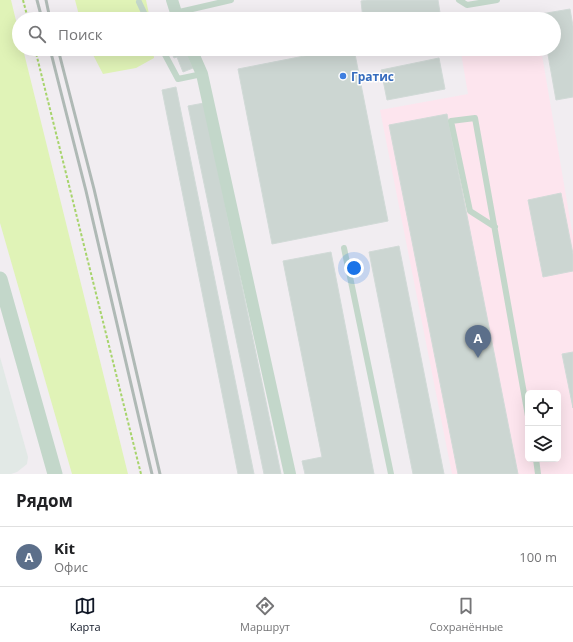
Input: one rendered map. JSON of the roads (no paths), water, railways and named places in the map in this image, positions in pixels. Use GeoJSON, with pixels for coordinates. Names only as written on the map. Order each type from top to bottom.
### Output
{"type":"FeatureCollection","features":[{"type":"Feature","properties":{"kind":"street"},"geometry":{"type":"LineString","coordinates":[[172,0],[176,12]]}},
{"type":"Feature","properties":{"kind":"street"},"geometry":{"type":"LineString","coordinates":[[194,56],[202,74],[290,474]]}},
{"type":"Feature","properties":{"kind":"street"},"geometry":{"type":"LineString","coordinates":[[0,279],[55,474]]}},
{"type":"Feature","properties":{"kind":"lane"},"geometry":{"type":"LineString","coordinates":[[190,12],[231,0]]}},
{"type":"Feature","properties":{"kind":"lane"},"geometry":{"type":"LineString","coordinates":[[459,0],[467,5],[497,0]]}},
{"type":"Feature","properties":{"kind":"lane"},"geometry":{"type":"LineString","coordinates":[[139,2],[144,12]]}},
{"type":"Feature","properties":{"kind":"lane"},"geometry":{"type":"LineString","coordinates":[[166,56],[178,80],[202,74]]}},
{"type":"Feature","properties":{"kind":"lane"},"geometry":{"type":"LineString","coordinates":[[495,227],[470,211],[451,121],[475,118],[495,227],[525,399]]}},
{"type":"Feature","properties":{"kind":"lane"},"geometry":{"type":"LineString","coordinates":[[344,248],[391,474]]}},
{"type":"Feature","properties":{"kind":"lane"},"geometry":{"type":"LineString","coordinates":[[536,462],[538,474]]}},
{"type":"Feature","properties":{"kind":"railway"},"geometry":{"type":"LineString","coordinates":[[37,0],[40,12]]}},
{"type":"Feature","properties":{"kind":"railway"},"geometry":{"type":"LineString","coordinates":[[46,0],[49,12]]}},
{"type":"Feature","properties":{"kind":"railway"},"geometry":{"type":"LineString","coordinates":[[52,56],[86,191],[152,474]]}},
{"type":"Feature","properties":{"kind":"railway"},"geometry":{"type":"LineString","coordinates":[[60,56],[94,189],[160,474]]}},
{"type":"Feature","properties":{"kind":"place","name":"Гратис"},"geometry":{"type":"Point","coordinates":[343,76]}},
{"type":"Feature","properties":{"kind":"place","name":"Kit"},"geometry":{"type":"Point","coordinates":[478,358]}}]}
